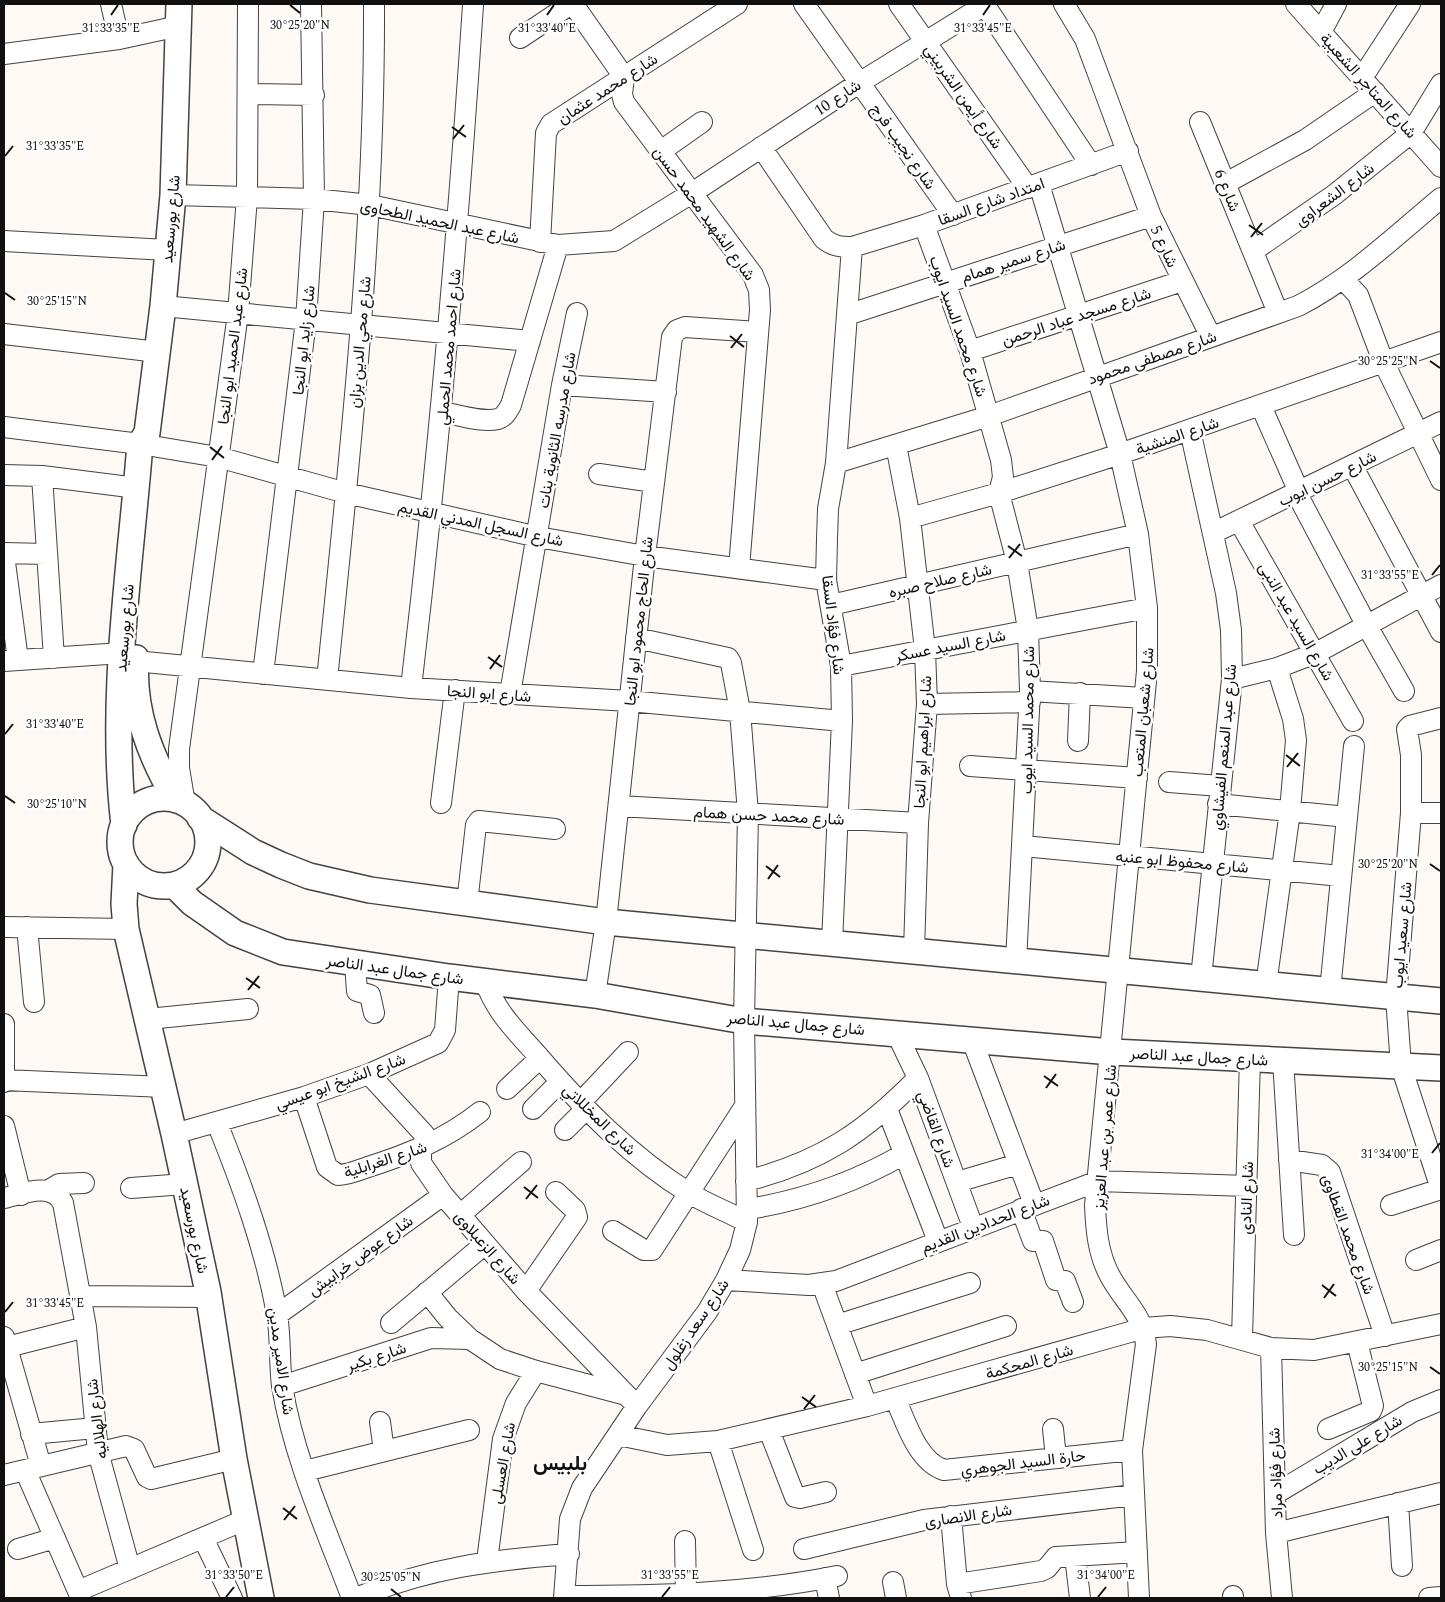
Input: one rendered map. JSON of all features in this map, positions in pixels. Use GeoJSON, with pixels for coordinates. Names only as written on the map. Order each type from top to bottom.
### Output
{"type":"FeatureCollection","features":[{"type":"Feature","properties":{"kind":"street"},"geometry":{"type":"LineString","coordinates":[[111,4],[119,39]]}},
{"type":"Feature","properties":{"kind":"street","name":"شارع عبد الحميد ابو النجا"},"geometry":{"type":"LineString","coordinates":[[187,807],[179,768],[180,749],[189,667],[238,313],[247,197],[248,4]]}},
{"type":"Feature","properties":{"kind":"street","name":"شارع زايد ابو النجا"},"geometry":{"type":"LineString","coordinates":[[263,674],[306,320],[314,199],[314,95],[311,4]]}},
{"type":"Feature","properties":{"kind":"street","name":"شارع محي الدين بزان"},"geometry":{"type":"LineString","coordinates":[[327,680],[346,493],[370,204],[374,4]]}},
{"type":"Feature","properties":{"kind":"street"},"geometry":{"type":"LineString","coordinates":[[520,38],[572,4],[624,77]]}},
{"type":"Feature","properties":{"kind":"street","name":"شارع نجيب فرج"},"geometry":{"type":"LineString","coordinates":[[804,4],[953,215]]}},
{"type":"Feature","properties":{"kind":"street","name":"شارع أيمن الشربيني"},"geometry":{"type":"LineString","coordinates":[[899,4],[1034,186],[1059,245],[1080,314]]}},
{"type":"Feature","properties":{"kind":"street"},"geometry":{"type":"LineString","coordinates":[[985,4],[1091,165]]}},
{"type":"Feature","properties":{"kind":"street","name":"شارع 10"},"geometry":{"type":"LineString","coordinates":[[692,193],[859,83],[985,4]]}},
{"type":"Feature","properties":{"kind":"street","name":"شارع 5"},"geometry":{"type":"LineString","coordinates":[[1064,4],[1085,39],[1151,216],[1211,337]]}},
{"type":"Feature","properties":{"kind":"street","name":"شارع المتاجر الشعبية"},"geometry":{"type":"LineString","coordinates":[[1296,4],[1441,167]]}},
{"type":"Feature","properties":{"kind":"street"},"geometry":{"type":"LineString","coordinates":[[1321,32],[1336,4]]}},
{"type":"Feature","properties":{"kind":"street"},"geometry":{"type":"LineString","coordinates":[[1226,183],[1305,140],[1368,85],[1410,4]]}},
{"type":"Feature","properties":{"kind":"street","name":"شارع احمد محمد الحملي"},"geometry":{"type":"LineString","coordinates":[[411,688],[442,412],[447,334],[459,224],[473,5]]}},
{"type":"Feature","properties":{"kind":"street","name":"شارع محمد عثمان"},"geometry":{"type":"LineString","coordinates":[[549,244],[548,128],[555,121],[624,77],[725,7]]}},
{"type":"Feature","properties":{"kind":"street"},"geometry":{"type":"LineString","coordinates":[[4,54],[119,39],[180,10]]}},
{"type":"Feature","properties":{"kind":"street","name":"شارع بورسعيد"},"geometry":{"type":"LineString","coordinates":[[124,825],[117,749],[129,657],[147,441],[163,306],[173,195],[180,10]]}},
{"type":"Feature","properties":{"kind":"street","name":"شارع الشهيد محمد حسن"},"geometry":{"type":"LineString","coordinates":[[624,77],[622,94],[624,102],[753,274],[759,290],[758,332],[739,568]]}},
{"type":"Feature","properties":{"kind":"street","name":"شارع الشعراوى"},"geometry":{"type":"LineString","coordinates":[[1253,251],[1334,195],[1411,133],[1441,84]]}},
{"type":"Feature","properties":{"kind":"street"},"geometry":{"type":"LineString","coordinates":[[249,94],[314,95]]}},
{"type":"Feature","properties":{"kind":"street"},"geometry":{"type":"LineString","coordinates":[[661,151],[702,122]]}},
{"type":"Feature","properties":{"kind":"street","name":"شارع 6"},"geometry":{"type":"LineString","coordinates":[[1200,122],[1278,313]]}},
{"type":"Feature","properties":{"kind":"street"},"geometry":{"type":"LineString","coordinates":[[761,148],[824,239],[831,245],[852,247]]}},
{"type":"Feature","properties":{"kind":"street","name":"امتداد شارع السقا"},"geometry":{"type":"LineString","coordinates":[[852,247],[924,226],[1128,151]]}},
{"type":"Feature","properties":{"kind":"street","name":"شارع عبد الحميد الطحاوى"},"geometry":{"type":"LineString","coordinates":[[173,195],[314,199],[370,204],[549,244],[614,241],[692,193]]}},
{"type":"Feature","properties":{"kind":"street","name":"شارع مصطفى محمود"},"geometry":{"type":"LineString","coordinates":[[836,463],[989,416],[1278,313],[1311,299],[1343,278],[1441,198]]}},
{"type":"Feature","properties":{"kind":"street","name":"شارع سمير همام"},"geometry":{"type":"LineString","coordinates":[[847,315],[1151,216]]}},
{"type":"Feature","properties":{"kind":"street","name":"شارع محمد السيد ايوب"},"geometry":{"type":"LineString","coordinates":[[924,226],[970,352],[1003,468],[999,493],[1017,562],[1028,630],[1030,696],[1016,961]]}},
{"type":"Feature","properties":{"kind":"street"},"geometry":{"type":"LineString","coordinates":[[4,241],[167,250]]}},
{"type":"Feature","properties":{"kind":"street"},"geometry":{"type":"LineString","coordinates":[[442,412],[487,419],[500,418],[512,405],[530,341],[549,244]]}},
{"type":"Feature","properties":{"kind":"street","name":"شارع فؤاد السقا"},"geometry":{"type":"LineString","coordinates":[[832,943],[842,721],[841,666],[826,580],[828,509],[836,463],[852,247]]}},
{"type":"Feature","properties":{"kind":"street"},"geometry":{"type":"LineString","coordinates":[[1343,278],[1358,295],[1383,361],[1441,480]]}},
{"type":"Feature","properties":{"kind":"street","name":"شارع مسجد عباد الرحمن"},"geometry":{"type":"LineString","coordinates":[[970,352],[1182,281]]}},
{"type":"Feature","properties":{"kind":"street"},"geometry":{"type":"LineString","coordinates":[[163,306],[530,341]]}},
{"type":"Feature","properties":{"kind":"street","name":"شارع مدرسه الثانوية بنات"},"geometry":{"type":"LineString","coordinates":[[510,694],[538,537],[562,385],[577,313]]}},
{"type":"Feature","properties":{"kind":"street","name":"شارع شعبان المتعب"},"geometry":{"type":"LineString","coordinates":[[1080,314],[1120,454],[1138,534],[1147,608],[1147,671],[1112,1052]]}},
{"type":"Feature","properties":{"kind":"street","name":"شارع الحاج محمود ابو النجا"},"geometry":{"type":"LineString","coordinates":[[595,995],[606,922],[645,556],[672,337],[677,330],[685,327],[758,332]]}},
{"type":"Feature","properties":{"kind":"street"},"geometry":{"type":"LineString","coordinates":[[4,334],[158,352]]}},
{"type":"Feature","properties":{"kind":"street","name":"شارع المنشية"},"geometry":{"type":"LineString","coordinates":[[910,518],[999,493],[1120,454],[1441,342]]}},
{"type":"Feature","properties":{"kind":"street"},"geometry":{"type":"LineString","coordinates":[[562,385],[666,392]]}},
{"type":"Feature","properties":{"kind":"street"},"geometry":{"type":"LineString","coordinates":[[1262,406],[1298,493],[1367,626],[1404,692]]}},
{"type":"Feature","properties":{"kind":"street","name":"شارع حسن ايوب"},"geometry":{"type":"LineString","coordinates":[[1213,533],[1352,467],[1441,422]]}},
{"type":"Feature","properties":{"kind":"street","name":"شارع السجل المدني القديم"},"geometry":{"type":"LineString","coordinates":[[4,427],[147,441],[218,457],[346,493],[538,537],[645,556],[826,580]]}},
{"type":"Feature","properties":{"kind":"street","name":"شارع عبد المنعم الفيشاوي"},"geometry":{"type":"LineString","coordinates":[[1190,430],[1213,533],[1231,630],[1232,680],[1201,978]]}},
{"type":"Feature","properties":{"kind":"street","name":"شارع بورسعيد"},"geometry":{"type":"LineString","coordinates":[[147,441],[137,488],[129,657],[139,716],[148,745],[160,774],[187,807]]}},
{"type":"Feature","properties":{"kind":"street","name":"شارع ابراهيم ابو النجا"},"geometry":{"type":"LineString","coordinates":[[896,445],[910,518],[925,650],[927,704],[918,823],[914,951]]}},
{"type":"Feature","properties":{"kind":"street"},"geometry":{"type":"LineString","coordinates":[[1352,467],[1441,632]]}},
{"type":"Feature","properties":{"kind":"street"},"geometry":{"type":"LineString","coordinates":[[599,474],[654,482]]}},
{"type":"Feature","properties":{"kind":"street"},"geometry":{"type":"LineString","coordinates":[[4,475],[42,476],[137,488]]}},
{"type":"Feature","properties":{"kind":"street"},"geometry":{"type":"LineString","coordinates":[[42,476],[54,658]]}},
{"type":"Feature","properties":{"kind":"street","name":"شارع السيد عبد النبى"},"geometry":{"type":"LineString","coordinates":[[1239,521],[1316,653],[1353,721]]}},
{"type":"Feature","properties":{"kind":"street","name":"شارع صلاح صبره"},"geometry":{"type":"LineString","coordinates":[[831,605],[1138,534]]}},
{"type":"Feature","properties":{"kind":"street"},"geometry":{"type":"LineString","coordinates":[[11,661],[4,554],[47,554]]}},
{"type":"Feature","properties":{"kind":"street"},"geometry":{"type":"LineString","coordinates":[[1232,680],[1277,668],[1316,653],[1441,585]]}},
{"type":"Feature","properties":{"kind":"street","name":"شارع السيد عسكر"},"geometry":{"type":"LineString","coordinates":[[841,666],[1147,608]]}},
{"type":"Feature","properties":{"kind":"street","name":"شارع سعد زغلول"},"geometry":{"type":"LineString","coordinates":[[564,1597],[569,1554],[570,1520],[574,1503],[618,1435],[631,1401],[707,1312],[726,1280],[740,1250],[747,1216],[744,1020],[748,813],[740,711],[730,663],[723,656],[636,638]]}},
{"type":"Feature","properties":{"kind":"street","name":"شارع ابو النجا"},"geometry":{"type":"LineString","coordinates":[[11,661],[54,658],[129,657],[189,667],[411,688],[629,701],[842,721]]}},
{"type":"Feature","properties":{"kind":"street"},"geometry":{"type":"LineString","coordinates":[[1266,984],[1290,811],[1296,740],[1293,719],[1277,668]]}},
{"type":"Feature","properties":{"kind":"street"},"geometry":{"type":"LineString","coordinates":[[441,803],[454,690]]}},
{"type":"Feature","properties":{"kind":"street"},"geometry":{"type":"LineString","coordinates":[[1078,741],[1080,693]]}},
{"type":"Feature","properties":{"kind":"street"},"geometry":{"type":"LineString","coordinates":[[927,704],[1080,693],[1144,698]]}},
{"type":"Feature","properties":{"kind":"street","name":"شارع سعيد ايوب"},"geometry":{"type":"LineString","coordinates":[[1441,718],[1420,723],[1407,729],[1411,755],[1411,813],[1396,998],[1401,1066],[1441,1189]]}},
{"type":"Feature","properties":{"kind":"street"},"geometry":{"type":"LineString","coordinates":[[1330,991],[1354,746]]}},
{"type":"Feature","properties":{"kind":"street"},"geometry":{"type":"LineString","coordinates":[[970,766],[1027,768],[1137,778]]}},
{"type":"Feature","properties":{"kind":"street"},"geometry":{"type":"LineString","coordinates":[[1169,782],[1290,811],[1346,817]]}},
{"type":"Feature","properties":{"kind":"street"},"geometry":{"type":"LineString","coordinates":[[187,807],[208,838],[205,859],[193,876],[174,885],[163,886],[146,882],[132,873],[126,864],[120,846],[124,825],[132,812],[145,803],[165,798],[187,807],[252,852],[309,876],[370,890],[606,922],[1441,1001]]}},
{"type":"Feature","properties":{"kind":"street","name":"شارع محمد حسن همام"},"geometry":{"type":"LineString","coordinates":[[619,806],[918,823]]}},
{"type":"Feature","properties":{"kind":"street"},"geometry":{"type":"LineString","coordinates":[[1411,813],[1441,813]]}},
{"type":"Feature","properties":{"kind":"street"},"geometry":{"type":"LineString","coordinates":[[467,903],[476,826],[479,821],[555,829]]}},
{"type":"Feature","properties":{"kind":"street","name":"شارع محفوظ ابو عنبه"},"geometry":{"type":"LineString","coordinates":[[1023,846],[1341,876]]}},
{"type":"Feature","properties":{"kind":"street","name":"شارع بورسعيد"},"geometry":{"type":"LineString","coordinates":[[126,864],[124,904],[126,929],[164,1087],[208,1297],[234,1459],[262,1598]]}},
{"type":"Feature","properties":{"kind":"street","name":"شارع جمال عبد الناصر"},"geometry":{"type":"LineString","coordinates":[[174,885],[213,920],[258,944],[283,952],[354,964],[595,995],[744,1020],[1112,1052],[1441,1068]]}},
{"type":"Feature","properties":{"kind":"street"},"geometry":{"type":"LineString","coordinates":[[26,927],[34,1002]]}},
{"type":"Feature","properties":{"kind":"street"},"geometry":{"type":"LineString","coordinates":[[4,928],[126,929]]}},
{"type":"Feature","properties":{"kind":"street"},"geometry":{"type":"LineString","coordinates":[[354,964],[357,991],[370,995],[374,1013]]}},
{"type":"Feature","properties":{"kind":"street","name":"شارع الشيخ ابو عيسي"},"geometry":{"type":"LineString","coordinates":[[174,1134],[304,1097],[370,1074],[442,1040],[445,1030],[449,977]]}},
{"type":"Feature","properties":{"kind":"street","name":"شارع المخللاتي"},"geometry":{"type":"LineString","coordinates":[[486,981],[502,1016],[560,1082],[614,1136],[650,1166],[690,1194],[747,1216]]}},
{"type":"Feature","properties":{"kind":"street"},"geometry":{"type":"LineString","coordinates":[[148,1019],[248,1009]]}},
{"type":"Feature","properties":{"kind":"street"},"geometry":{"type":"LineString","coordinates":[[4,1024],[4,1081],[164,1087]]}},
{"type":"Feature","properties":{"kind":"street","name":"شارع القاضي"},"geometry":{"type":"LineString","coordinates":[[896,1032],[918,1078],[973,1227]]}},
{"type":"Feature","properties":{"kind":"street"},"geometry":{"type":"LineString","coordinates":[[972,1040],[1018,1164],[1028,1207],[1033,1241],[1043,1240],[1056,1280],[1065,1281],[1072,1302]]}},
{"type":"Feature","properties":{"kind":"street"},"geometry":{"type":"LineString","coordinates":[[564,1130],[628,1052]]}},
{"type":"Feature","properties":{"kind":"street","name":"شارع عمر بن عبد العزيز"},"geometry":{"type":"LineString","coordinates":[[1112,1052],[1095,1205],[1096,1230],[1101,1255],[1110,1276],[1136,1313],[1144,1328],[1146,1344],[1132,1450],[1139,1598]]}},
{"type":"Feature","properties":{"kind":"street"},"geometry":{"type":"LineString","coordinates":[[507,1089],[540,1058]]}},
{"type":"Feature","properties":{"kind":"street","name":"شارع النادى"},"geometry":{"type":"LineString","coordinates":[[1242,1338],[1250,1058]]}},
{"type":"Feature","properties":{"kind":"street"},"geometry":{"type":"LineString","coordinates":[[1283,1060],[1294,1235]]}},
{"type":"Feature","properties":{"kind":"street","name":"شارع الزعبلاوى"},"geometry":{"type":"LineString","coordinates":[[370,1074],[424,1134],[426,1140],[421,1163],[443,1195],[526,1291],[631,1401]]}},
{"type":"Feature","properties":{"kind":"street"},"geometry":{"type":"LineString","coordinates":[[746,1181],[772,1174],[821,1154],[852,1136],[887,1109],[918,1078]]}},
{"type":"Feature","properties":{"kind":"street"},"geometry":{"type":"LineString","coordinates":[[533,1109],[560,1082]]}},
{"type":"Feature","properties":{"kind":"street","name":"شارع الغرابلية"},"geometry":{"type":"LineString","coordinates":[[304,1097],[327,1167],[334,1174],[343,1175],[424,1146],[451,1133],[480,1112]]}},
{"type":"Feature","properties":{"kind":"street"},"geometry":{"type":"LineString","coordinates":[[613,1231],[644,1250],[652,1250],[746,1106]]}},
{"type":"Feature","properties":{"kind":"street"},"geometry":{"type":"LineString","coordinates":[[887,1109],[938,1241]]}},
{"type":"Feature","properties":{"kind":"street","name":"شارع الامير مدين"},"geometry":{"type":"LineString","coordinates":[[217,1123],[252,1218],[277,1315],[282,1386],[305,1471],[354,1598]]}},
{"type":"Feature","properties":{"kind":"street"},"geometry":{"type":"LineString","coordinates":[[4,1126],[12,1196],[49,1190],[59,1184],[84,1183]]}},
{"type":"Feature","properties":{"kind":"street"},"geometry":{"type":"LineString","coordinates":[[747,1216],[829,1191],[880,1169],[904,1154]]}},
{"type":"Feature","properties":{"kind":"street","name":"شارع محمد القطاوى"},"geometry":{"type":"LineString","coordinates":[[1289,1160],[1322,1165],[1330,1172],[1385,1336]]}},
{"type":"Feature","properties":{"kind":"street"},"geometry":{"type":"LineString","coordinates":[[460,1215],[521,1162]]}},
{"type":"Feature","properties":{"kind":"street"},"geometry":{"type":"LineString","coordinates":[[956,1182],[1018,1164]]}},
{"type":"Feature","properties":{"kind":"street","name":"شارع الحدادين القديم"},"geometry":{"type":"LineString","coordinates":[[726,1280],[796,1285],[822,1284],[836,1281],[973,1227],[1098,1181],[1247,1186]]}},
{"type":"Feature","properties":{"kind":"street"},"geometry":{"type":"LineString","coordinates":[[130,1188],[185,1184]]}},
{"type":"Feature","properties":{"kind":"street"},"geometry":{"type":"LineString","coordinates":[[1391,1205],[1441,1189]]}},
{"type":"Feature","properties":{"kind":"street","name":"شارع الهلاليه"},"geometry":{"type":"LineString","coordinates":[[49,1190],[60,1197],[63,1203],[86,1327],[98,1452],[130,1569]]}},
{"type":"Feature","properties":{"kind":"street"},"geometry":{"type":"LineString","coordinates":[[526,1291],[577,1217],[576,1210],[556,1192]]}},
{"type":"Feature","properties":{"kind":"street","name":"شارع عوض خرابيش"},"geometry":{"type":"LineString","coordinates":[[277,1315],[443,1195]]}},
{"type":"Feature","properties":{"kind":"street"},"geometry":{"type":"LineString","coordinates":[[391,1323],[485,1244]]}},
{"type":"Feature","properties":{"kind":"street"},"geometry":{"type":"LineString","coordinates":[[1416,1260],[1441,1250]]}},
{"type":"Feature","properties":{"kind":"street"},"geometry":{"type":"LineString","coordinates":[[837,1325],[970,1283]]}},
{"type":"Feature","properties":{"kind":"street"},"geometry":{"type":"LineString","coordinates":[[822,1284],[867,1406]]}},
{"type":"Feature","properties":{"kind":"street"},"geometry":{"type":"LineString","coordinates":[[427,1292],[470,1340],[500,1359],[631,1401]]}},
{"type":"Feature","properties":{"kind":"street"},"geometry":{"type":"LineString","coordinates":[[81,1296],[208,1297]]}},
{"type":"Feature","properties":{"kind":"street","name":"شارع المحكمة"},"geometry":{"type":"LineString","coordinates":[[618,1435],[667,1445],[718,1441],[867,1406],[1144,1328],[1179,1327],[1207,1330],[1242,1338],[1271,1348],[1314,1350],[1441,1324]]}},
{"type":"Feature","properties":{"kind":"street"},"geometry":{"type":"LineString","coordinates":[[855,1374],[1006,1326]]}},
{"type":"Feature","properties":{"kind":"street"},"geometry":{"type":"LineString","coordinates":[[86,1327],[5,1342],[31,1434],[33,1468],[55,1538],[80,1595],[130,1569],[246,1519]]}},
{"type":"Feature","properties":{"kind":"street","name":"شارع بكير"},"geometry":{"type":"LineString","coordinates":[[282,1386],[431,1338],[470,1340]]}},
{"type":"Feature","properties":{"kind":"street"},"geometry":{"type":"LineString","coordinates":[[1328,1429],[1371,1410],[1373,1406],[1357,1342]]}},
{"type":"Feature","properties":{"kind":"street","name":"شارع فؤاد مراد"},"geometry":{"type":"LineString","coordinates":[[1271,1348],[1276,1533],[1282,1598]]}},
{"type":"Feature","properties":{"kind":"street","name":"شارع العسلى"},"geometry":{"type":"LineString","coordinates":[[487,1561],[503,1439],[516,1403],[536,1371]]}},
{"type":"Feature","properties":{"kind":"street","name":"حارة السيد الجوهري"},"geometry":{"type":"LineString","coordinates":[[895,1398],[923,1455],[935,1467],[952,1471],[1132,1450]]}},
{"type":"Feature","properties":{"kind":"street","name":"شارع على الديب"},"geometry":{"type":"LineString","coordinates":[[1275,1494],[1412,1412],[1441,1400]]}},
{"type":"Feature","properties":{"kind":"street"},"geometry":{"type":"LineString","coordinates":[[380,1422],[384,1451]]}},
{"type":"Feature","properties":{"kind":"street"},"geometry":{"type":"LineString","coordinates":[[31,1434],[95,1428]]}},
{"type":"Feature","properties":{"kind":"street"},"geometry":{"type":"LineString","coordinates":[[1053,1429],[1056,1458]]}},
{"type":"Feature","properties":{"kind":"street"},"geometry":{"type":"LineString","coordinates":[[305,1471],[469,1430]]}},
{"type":"Feature","properties":{"kind":"street"},"geometry":{"type":"LineString","coordinates":[[769,1430],[795,1497],[800,1498],[826,1492]]}},
{"type":"Feature","properties":{"kind":"street"},"geometry":{"type":"LineString","coordinates":[[718,1441],[754,1550]]}},
{"type":"Feature","properties":{"kind":"street"},"geometry":{"type":"LineString","coordinates":[[4,1475],[130,1446],[134,1449],[147,1477],[151,1479],[234,1459]]}},
{"type":"Feature","properties":{"kind":"street"},"geometry":{"type":"LineString","coordinates":[[1276,1533],[1441,1493]]}},
{"type":"Feature","properties":{"kind":"street","name":"شارع الانصارى"},"geometry":{"type":"LineString","coordinates":[[804,1549],[891,1527],[951,1516],[1134,1496]]}},
{"type":"Feature","properties":{"kind":"street"},"geometry":{"type":"LineString","coordinates":[[1398,1503],[1402,1566]]}},
{"type":"Feature","properties":{"kind":"street"},"geometry":{"type":"LineString","coordinates":[[951,1516],[959,1591],[1041,1571],[1047,1568],[1056,1557],[1137,1552]]}},
{"type":"Feature","properties":{"kind":"street"},"geometry":{"type":"LineString","coordinates":[[18,1549],[55,1538]]}},
{"type":"Feature","properties":{"kind":"street"},"geometry":{"type":"LineString","coordinates":[[203,1538],[232,1598]]}},
{"type":"Feature","properties":{"kind":"street"},"geometry":{"type":"LineString","coordinates":[[685,1541],[686,1594]]}},
{"type":"Feature","properties":{"kind":"street"},"geometry":{"type":"LineString","coordinates":[[354,1598],[420,1575],[487,1561],[569,1554]]}},
{"type":"Feature","properties":{"kind":"street"},"geometry":{"type":"LineString","coordinates":[[1075,1556],[1080,1598]]}},
{"type":"Feature","properties":{"kind":"street"},"geometry":{"type":"LineString","coordinates":[[564,1597],[664,1597],[765,1587],[831,1577],[829,1598]]}},
{"type":"Feature","properties":{"kind":"street"},"geometry":{"type":"LineString","coordinates":[[1429,1598],[1441,1597]]}},
{"type":"Feature","properties":{"kind":"district","name":"بلبيس"},"geometry":{"type":"Point","coordinates":[560,1463]}}]}
